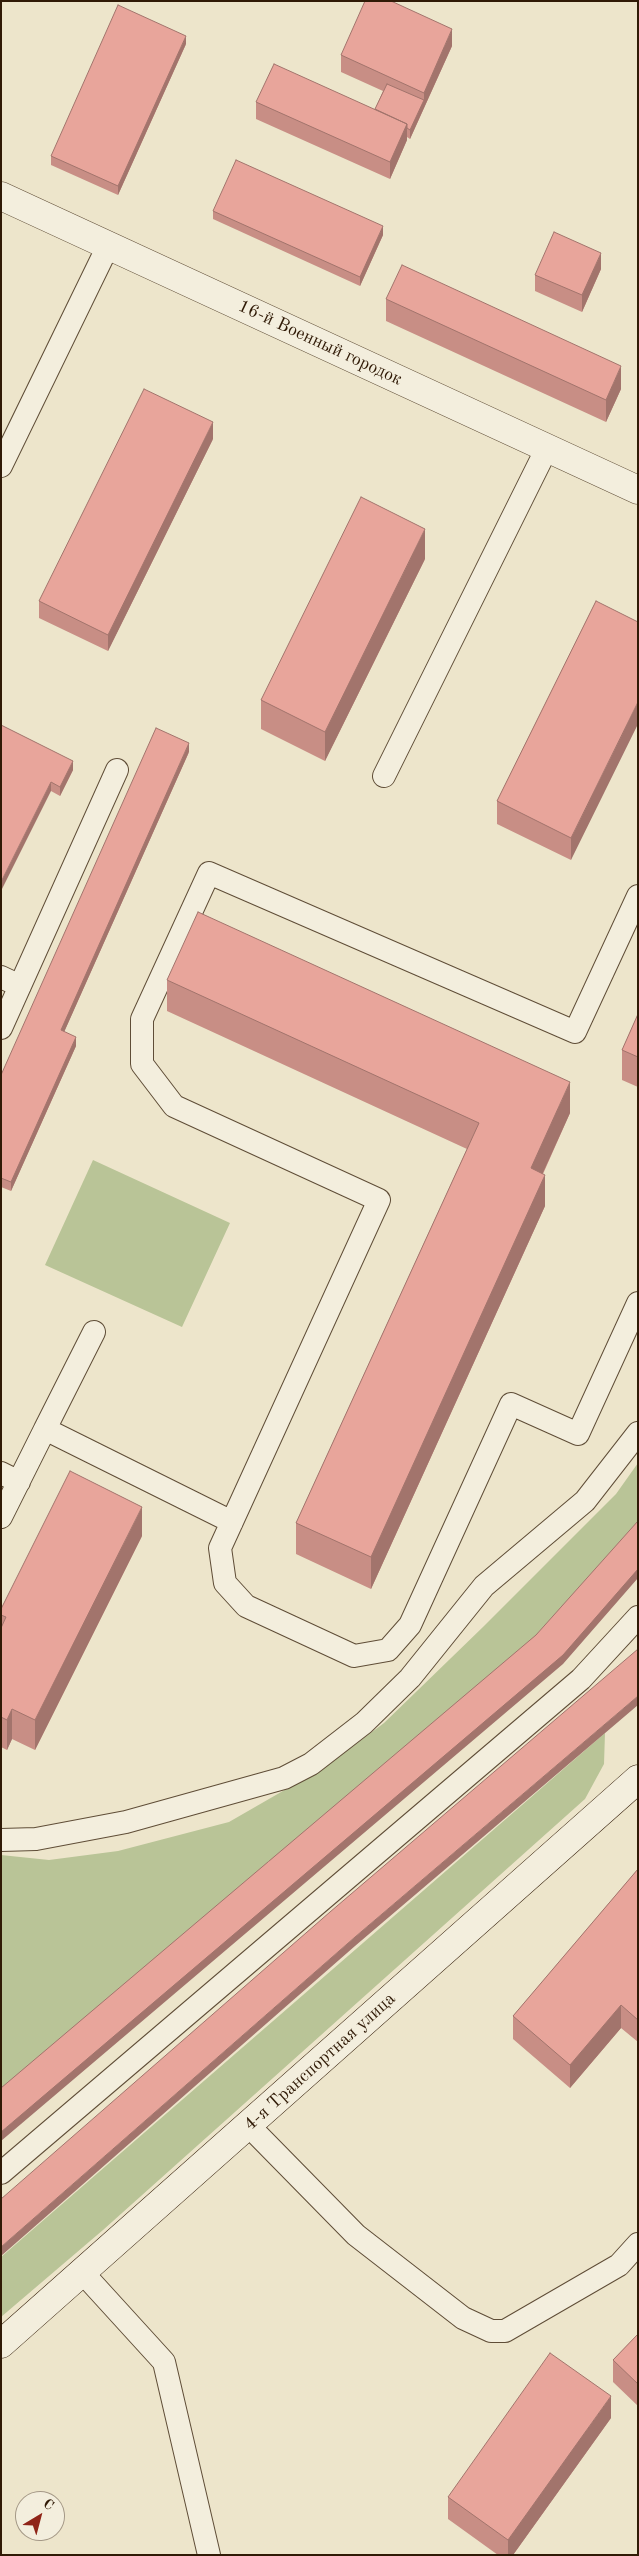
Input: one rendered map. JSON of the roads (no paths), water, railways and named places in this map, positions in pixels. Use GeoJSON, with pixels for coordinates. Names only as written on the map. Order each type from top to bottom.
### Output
{"type":"FeatureCollection","features":[{"type":"Feature","properties":{"kind":"main road","name":"16-й Военный городок"},"geometry":{"type":"LineString","coordinates":[[1,196],[638,490]]}},
{"type":"Feature","properties":{"kind":"main road","name":"4-я Транспортная улица"},"geometry":{"type":"LineString","coordinates":[[1,2344],[638,1779]]}},
{"type":"Feature","properties":{"kind":"lane"},"geometry":{"type":"LineString","coordinates":[[1,466],[108,246]]}},
{"type":"Feature","properties":{"kind":"lane"},"geometry":{"type":"LineString","coordinates":[[384,776],[547,448]]}},
{"type":"Feature","properties":{"kind":"lane"},"geometry":{"type":"LineString","coordinates":[[1,1028],[11,981],[117,770]]}},
{"type":"Feature","properties":{"kind":"lane"},"geometry":{"type":"LineString","coordinates":[[638,896],[575,1032],[209,873],[142,1019],[142,1064],[174,1106],[379,1200],[220,1548],[226,1583],[246,1606],[354,1656],[388,1650],[410,1626],[510,1404],[578,1434],[638,1303]]}},
{"type":"Feature","properties":{"kind":"lane"},"geometry":{"type":"LineString","coordinates":[[1,1517],[10,1477],[45,1429],[94,1332]]}},
{"type":"Feature","properties":{"kind":"lane"},"geometry":{"type":"LineString","coordinates":[[45,1429],[232,1522]]}},
{"type":"Feature","properties":{"kind":"lane"},"geometry":{"type":"LineString","coordinates":[[1,1840],[36,1839],[126,1822],[284,1778],[311,1764],[364,1723],[410,1678],[484,1586],[585,1501],[638,1433]]}},
{"type":"Feature","properties":{"kind":"lane"},"geometry":{"type":"LineString","coordinates":[[1,2173],[581,1679],[638,1617]]}},
{"type":"Feature","properties":{"kind":"lane"},"geometry":{"type":"LineString","coordinates":[[248,2125],[356,2235],[463,2318],[491,2332],[506,2331],[619,2266],[638,2244]]}},
{"type":"Feature","properties":{"kind":"lane"},"geometry":{"type":"LineString","coordinates":[[82,2272],[164,2362],[209,2555]]}}]}
